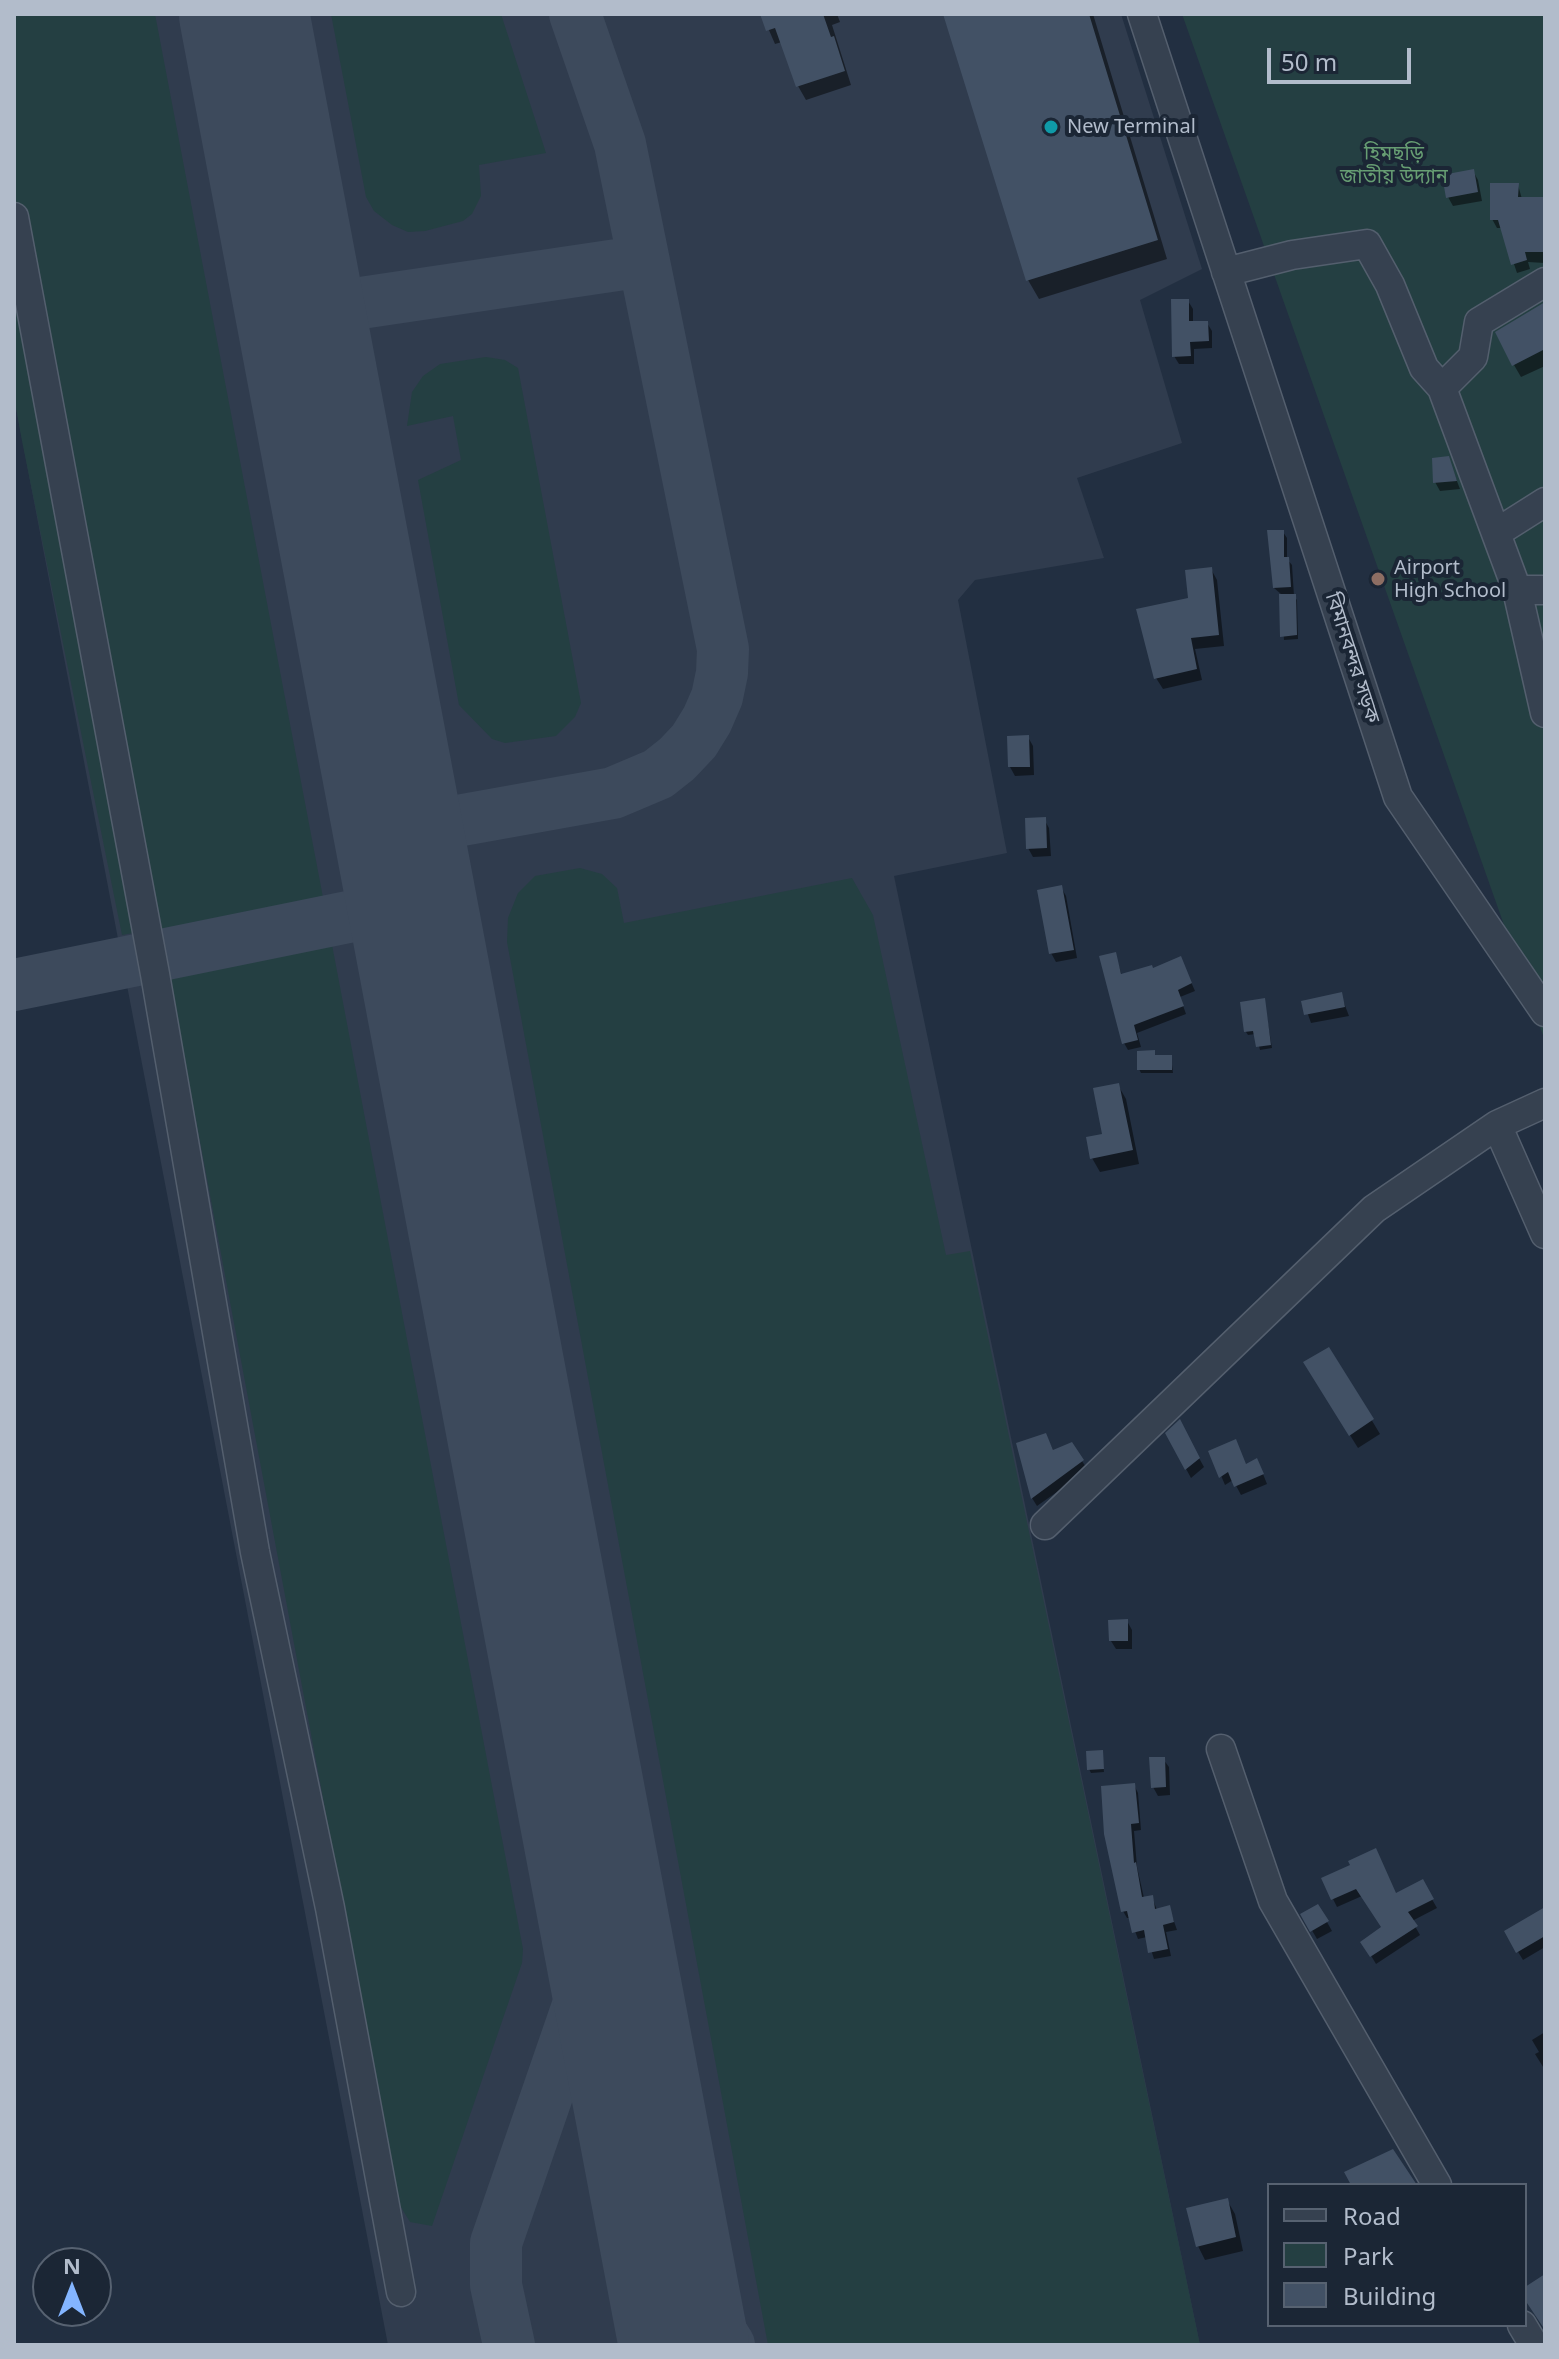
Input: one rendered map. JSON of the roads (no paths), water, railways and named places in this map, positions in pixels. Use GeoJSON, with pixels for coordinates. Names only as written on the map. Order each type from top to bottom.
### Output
{"type":"FeatureCollection","features":[{"type":"Feature","properties":{"kind":"street","name":"বিমানবন্দর সড়ক"},"geometry":{"type":"LineString","coordinates":[[1142,14],[1398,797],[1545,1012]]}},
{"type":"Feature","properties":{"kind":"street"},"geometry":{"type":"LineString","coordinates":[[14,217],[153,959],[255,1552],[330,1908],[401,2292]]}},
{"type":"Feature","properties":{"kind":"street"},"geometry":{"type":"LineString","coordinates":[[1226,272],[1292,255],[1367,244],[1390,285],[1424,368],[1442,388],[1517,590],[1545,713]]}},
{"type":"Feature","properties":{"kind":"street"},"geometry":{"type":"LineString","coordinates":[[1442,388],[1473,357],[1479,322],[1545,282]]}},
{"type":"Feature","properties":{"kind":"street"},"geometry":{"type":"LineString","coordinates":[[1496,533],[1545,502]]}},
{"type":"Feature","properties":{"kind":"street"},"geometry":{"type":"LineString","coordinates":[[1517,590],[1545,590]]}},
{"type":"Feature","properties":{"kind":"street"},"geometry":{"type":"LineString","coordinates":[[1045,1525],[1374,1209],[1497,1125],[1545,1103]]}},
{"type":"Feature","properties":{"kind":"street"},"geometry":{"type":"LineString","coordinates":[[1497,1125],[1545,1234]]}},
{"type":"Feature","properties":{"kind":"street"},"geometry":{"type":"LineString","coordinates":[[1221,1749],[1273,1901],[1436,2183]]}},
{"type":"Feature","properties":{"kind":"street"},"geometry":{"type":"LineString","coordinates":[[1523,2327],[1534,2345]]}},
{"type":"Feature","properties":{"kind":"place","name":"New Terminal"},"geometry":{"type":"Point","coordinates":[1051,127]}},
{"type":"Feature","properties":{"kind":"place","name":"Airport High School"},"geometry":{"type":"Point","coordinates":[1378,579]}},
{"type":"Feature","properties":{"kind":"park label","name":"হিমছড়ি জাতীয় উদ্যান"},"geometry":{"type":"Point","coordinates":[1394,166]}}]}
